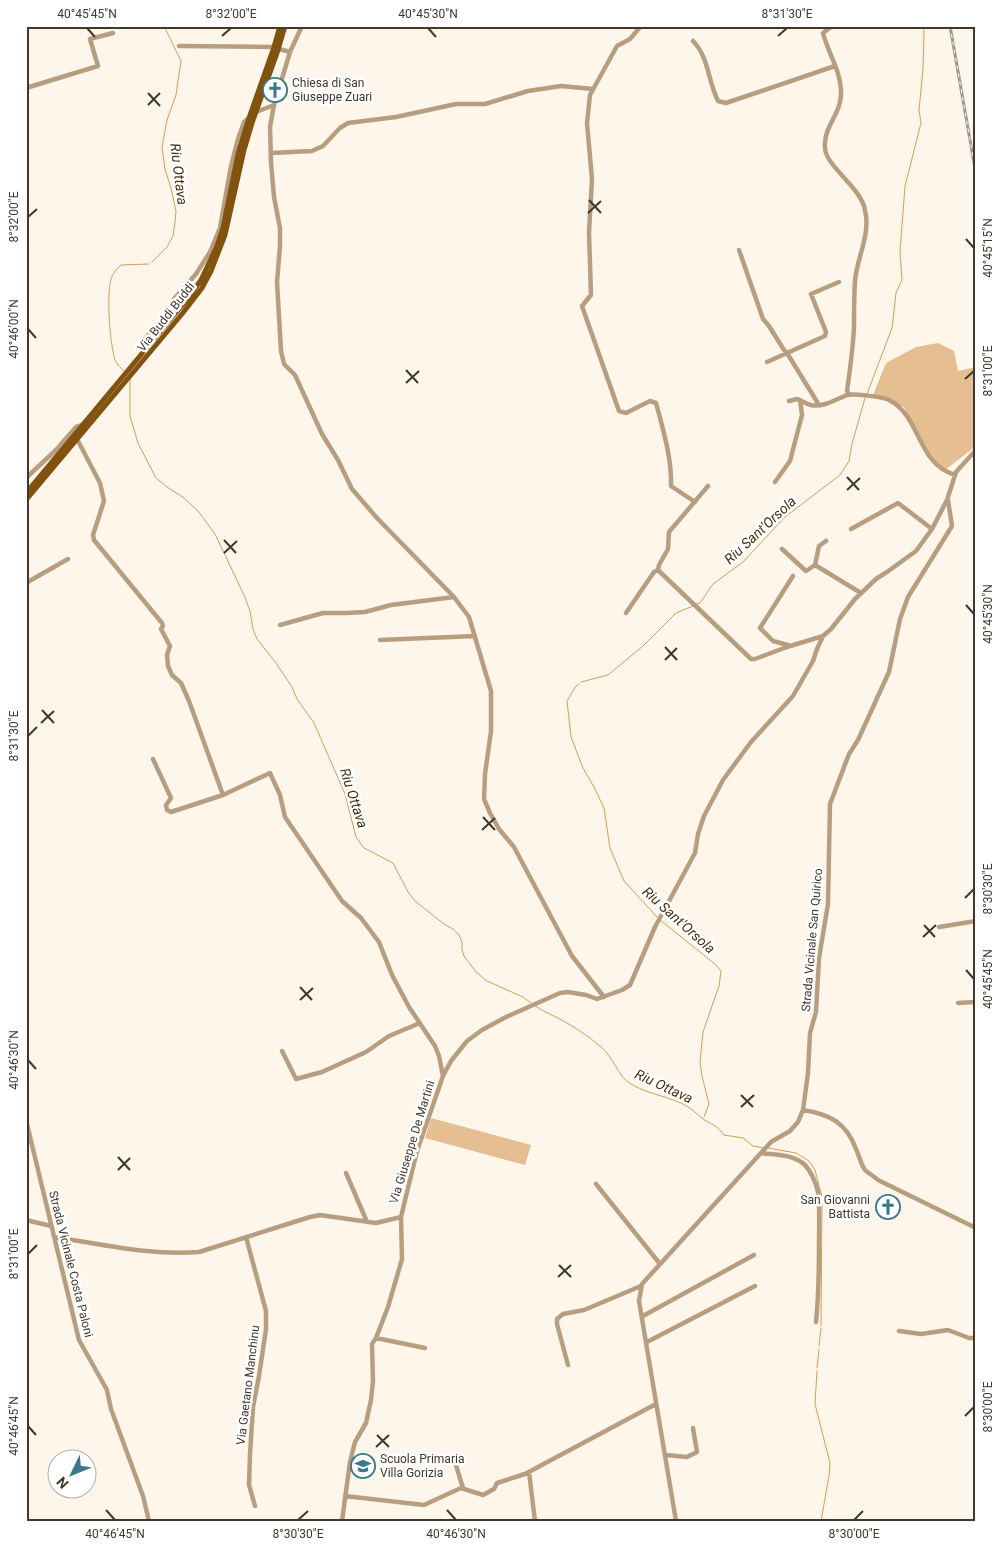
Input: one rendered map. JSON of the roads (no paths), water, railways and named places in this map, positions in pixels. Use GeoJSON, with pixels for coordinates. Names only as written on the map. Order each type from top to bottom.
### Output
{"type":"FeatureCollection","features":[{"type":"Feature","properties":{"kind":"main road","name":"Via Buddi Buddi"},"geometry":{"type":"LineString","coordinates":[[26,500],[77,439],[195,288],[210,262],[223,228],[246,120],[276,48],[280,26]]}},
{"type":"Feature","properties":{"kind":"main road","name":"Via Buddi Buddi"},"geometry":{"type":"LineString","coordinates":[[132,369],[194,299],[202,288],[218,256],[230,219],[244,150],[284,26]]}},
{"type":"Feature","properties":{"kind":"main road","name":"Via Buddi Buddi"},"geometry":{"type":"LineString","coordinates":[[26,493],[82,425],[123,380]]}},
{"type":"Feature","properties":{"kind":"street"},"geometry":{"type":"LineString","coordinates":[[302,26],[290,52],[274,105],[270,127],[274,197],[280,228],[277,282],[281,351],[284,364],[295,375],[322,434],[338,460],[352,489],[377,518],[454,597],[469,617],[491,691],[491,731],[485,774],[484,799],[490,813],[520,859],[572,956],[604,997],[630,985],[655,927],[695,853],[698,834],[704,816],[723,780],[751,742],[793,696],[813,662],[823,636],[876,579],[916,551],[932,529],[948,498],[955,476],[961,465],[976,450]]}},
{"type":"Feature","properties":{"kind":"street"},"geometry":{"type":"LineString","coordinates":[[641,26],[630,39],[617,46],[590,95],[586,123],[592,179],[589,232],[591,295],[582,306],[619,411],[626,413],[650,401],[656,403],[669,462],[672,479],[671,486],[695,502]]}},
{"type":"Feature","properties":{"kind":"street"},"geometry":{"type":"LineString","coordinates":[[832,26],[823,33],[839,78],[841,94],[839,106],[825,134],[824,150],[864,202],[867,227],[860,251],[855,280],[854,329],[849,394]]}},
{"type":"Feature","properties":{"kind":"street"},"geometry":{"type":"LineString","coordinates":[[26,88],[98,66],[90,39],[113,33]]}},
{"type":"Feature","properties":{"kind":"street"},"geometry":{"type":"LineString","coordinates":[[693,41],[701,48],[704,55],[718,101],[726,103],[834,66]]}},
{"type":"Feature","properties":{"kind":"street"},"geometry":{"type":"LineString","coordinates":[[179,46],[276,48],[290,52]]}},
{"type":"Feature","properties":{"kind":"street"},"geometry":{"type":"LineString","coordinates":[[271,153],[312,150],[323,146],[340,128],[348,123],[396,117],[456,104],[485,104],[537,89],[561,86],[593,89]]}},
{"type":"Feature","properties":{"kind":"street"},"geometry":{"type":"LineString","coordinates":[[256,112],[274,105]]}},
{"type":"Feature","properties":{"kind":"street"},"geometry":{"type":"LineString","coordinates":[[143,341],[165,316],[174,300],[196,274],[210,252],[220,228],[232,166],[246,120]]}},
{"type":"Feature","properties":{"kind":"street"},"geometry":{"type":"LineString","coordinates":[[739,250],[763,319],[787,353],[819,405]]}},
{"type":"Feature","properties":{"kind":"street"},"geometry":{"type":"LineString","coordinates":[[195,288],[196,274]]}},
{"type":"Feature","properties":{"kind":"street"},"geometry":{"type":"LineString","coordinates":[[768,362],[825,336],[826,332],[811,294],[839,282]]}},
{"type":"Feature","properties":{"kind":"street"},"geometry":{"type":"LineString","coordinates":[[789,401],[797,398],[812,405],[819,405],[849,394],[887,399],[899,406],[910,420],[916,435],[933,462],[945,473],[955,476]]}},
{"type":"Feature","properties":{"kind":"street"},"geometry":{"type":"LineString","coordinates":[[775,482],[790,461],[802,414],[800,400]]}},
{"type":"Feature","properties":{"kind":"street"},"geometry":{"type":"LineString","coordinates":[[26,478],[56,450],[76,427],[82,425]]}},
{"type":"Feature","properties":{"kind":"street"},"geometry":{"type":"LineString","coordinates":[[77,439],[100,483],[104,501],[93,535],[94,540],[162,623],[161,629],[170,646],[167,656],[168,666],[172,675],[181,683],[189,701],[223,795]]}},
{"type":"Feature","properties":{"kind":"street"},"geometry":{"type":"LineString","coordinates":[[45,460],[47,468]]}},
{"type":"Feature","properties":{"kind":"street"},"geometry":{"type":"LineString","coordinates":[[626,613],[654,572],[658,570],[668,548],[669,532],[708,486]]}},
{"type":"Feature","properties":{"kind":"street","name":"Strada Vicinale San Quirico"},"geometry":{"type":"LineString","coordinates":[[642,1286],[771,1142],[790,1131],[798,1122],[803,1110],[808,1073],[810,1033],[816,1012],[819,958],[828,904],[830,804],[849,754],[858,740],[889,672],[900,619],[908,597],[952,526],[948,498]]}},
{"type":"Feature","properties":{"kind":"street"},"geometry":{"type":"LineString","coordinates":[[852,529],[898,503],[932,529]]}},
{"type":"Feature","properties":{"kind":"street"},"geometry":{"type":"LineString","coordinates":[[782,549],[806,571],[815,565],[819,546],[826,542]]}},
{"type":"Feature","properties":{"kind":"street"},"geometry":{"type":"LineString","coordinates":[[26,583],[68,559]]}},
{"type":"Feature","properties":{"kind":"street"},"geometry":{"type":"LineString","coordinates":[[815,565],[861,593]]}},
{"type":"Feature","properties":{"kind":"street"},"geometry":{"type":"LineString","coordinates":[[658,570],[751,659],[755,660],[790,646],[823,636]]}},
{"type":"Feature","properties":{"kind":"street"},"geometry":{"type":"LineString","coordinates":[[790,646],[774,641],[760,628],[793,576]]}},
{"type":"Feature","properties":{"kind":"street"},"geometry":{"type":"LineString","coordinates":[[280,625],[323,613],[346,614],[365,612],[391,605],[454,597]]}},
{"type":"Feature","properties":{"kind":"street"},"geometry":{"type":"LineString","coordinates":[[380,640],[475,636]]}},
{"type":"Feature","properties":{"kind":"street"},"geometry":{"type":"LineString","coordinates":[[152,760],[171,798],[166,805],[167,810],[171,812],[223,795],[270,773],[280,795],[285,817],[342,901],[360,918],[379,942],[392,975],[409,1007],[437,1051],[442,1076]]}},
{"type":"Feature","properties":{"kind":"street"},"geometry":{"type":"LineString","coordinates":[[939,927],[976,921]]}},
{"type":"Feature","properties":{"kind":"street","name":"Via Giuseppe De Martini"},"geometry":{"type":"LineString","coordinates":[[342,1521],[350,1462],[355,1442],[366,1423],[372,1400],[372,1344],[388,1307],[402,1259],[401,1217],[417,1151],[442,1076],[451,1061],[468,1041],[482,1030],[506,1017],[560,993],[568,992],[597,999],[604,997]]}},
{"type":"Feature","properties":{"kind":"street"},"geometry":{"type":"LineString","coordinates":[[958,1003],[976,1002]]}},
{"type":"Feature","properties":{"kind":"street"},"geometry":{"type":"LineString","coordinates":[[282,1051],[296,1079],[322,1072],[340,1064],[366,1052],[389,1036],[420,1022]]}},
{"type":"Feature","properties":{"kind":"street"},"geometry":{"type":"LineString","coordinates":[[803,1110],[817,1112],[832,1118],[842,1125],[852,1138],[864,1169],[878,1180],[976,1228]]}},
{"type":"Feature","properties":{"kind":"street","name":"Strada Vicinale Costa Paloni"},"geometry":{"type":"LineString","coordinates":[[26,1120],[78,1340],[107,1390],[111,1409],[143,1498],[149,1521]]}},
{"type":"Feature","properties":{"kind":"street"},"geometry":{"type":"LineString","coordinates":[[764,1150],[796,1159],[804,1165],[811,1173],[818,1192],[818,1301],[816,1322]]}},
{"type":"Feature","properties":{"kind":"street"},"geometry":{"type":"LineString","coordinates":[[346,1173],[366,1222]]}},
{"type":"Feature","properties":{"kind":"street"},"geometry":{"type":"LineString","coordinates":[[596,1184],[660,1264]]}},
{"type":"Feature","properties":{"kind":"street"},"geometry":{"type":"LineString","coordinates":[[54,1238],[174,1254],[199,1252],[315,1216],[366,1222],[384,1222],[401,1217]]}},
{"type":"Feature","properties":{"kind":"street"},"geometry":{"type":"LineString","coordinates":[[26,1220],[51,1226]]}},
{"type":"Feature","properties":{"kind":"street","name":"Via Gaetano Manchinu"},"geometry":{"type":"LineString","coordinates":[[246,1237],[266,1311],[266,1329],[260,1376],[253,1407],[250,1454],[249,1485],[255,1506]]}},
{"type":"Feature","properties":{"kind":"street"},"geometry":{"type":"LineString","coordinates":[[643,1316],[754,1255]]}},
{"type":"Feature","properties":{"kind":"street"},"geometry":{"type":"LineString","coordinates":[[642,1286],[639,1301],[676,1521]]}},
{"type":"Feature","properties":{"kind":"street"},"geometry":{"type":"LineString","coordinates":[[568,1365],[557,1319],[563,1314],[584,1310],[642,1286]]}},
{"type":"Feature","properties":{"kind":"street"},"geometry":{"type":"LineString","coordinates":[[647,1342],[755,1286]]}},
{"type":"Feature","properties":{"kind":"street"},"geometry":{"type":"LineString","coordinates":[[899,1331],[921,1334],[948,1330],[969,1338],[976,1338]]}},
{"type":"Feature","properties":{"kind":"street"},"geometry":{"type":"LineString","coordinates":[[376,1338],[425,1348]]}},
{"type":"Feature","properties":{"kind":"street"},"geometry":{"type":"LineString","coordinates":[[345,1496],[424,1505],[462,1488],[483,1495],[494,1489],[497,1483],[528,1472],[656,1404]]}},
{"type":"Feature","properties":{"kind":"street"},"geometry":{"type":"LineString","coordinates":[[666,1455],[687,1457],[697,1452],[693,1428]]}},
{"type":"Feature","properties":{"kind":"street"},"geometry":{"type":"LineString","coordinates":[[455,1462],[462,1488]]}},
{"type":"Feature","properties":{"kind":"street"},"geometry":{"type":"LineString","coordinates":[[528,1472],[536,1521]]}},
{"type":"Feature","properties":{"kind":"waterway","name":"Riu Ottava"},"geometry":{"type":"LineString","coordinates":[[152,262],[167,247],[173,236],[176,211],[165,169],[162,147],[167,120],[176,95],[181,61],[164,26]]}},
{"type":"Feature","properties":{"kind":"waterway","name":"Riu Sant'Orsola"},"geometry":{"type":"LineString","coordinates":[[867,394],[892,328],[896,293],[902,280],[900,252],[905,186],[921,123],[919,110],[923,69],[924,31],[922,26]]}},
{"type":"Feature","properties":{"kind":"waterway","name":"Riu Ottava"},"geometry":{"type":"LineString","coordinates":[[125,372],[115,360],[110,333],[109,292],[111,281],[114,273],[121,265],[149,264]]}},
{"type":"Feature","properties":{"kind":"waterway","name":"Riu Ottava"},"geometry":{"type":"LineString","coordinates":[[130,379],[130,416],[138,443],[156,478],[184,498],[198,511],[215,534],[244,595],[257,639],[276,663],[292,687],[297,699],[314,723],[345,794],[356,837],[364,848],[393,863],[408,892],[415,901],[459,935],[464,956],[476,972],[487,981],[523,997],[531,1003]]}},
{"type":"Feature","properties":{"kind":"waterway","name":"Riu Sant'Orsola"},"geometry":{"type":"LineString","coordinates":[[697,604],[700,603],[713,584],[743,562],[785,517],[840,475],[849,461],[865,398]]}},
{"type":"Feature","properties":{"kind":"waterway","name":"Riu Sant'Orsola"},"geometry":{"type":"LineString","coordinates":[[581,682],[608,675],[643,646],[676,613],[693,606]]}},
{"type":"Feature","properties":{"kind":"waterway","name":"Riu Sant'Orsola"},"geometry":{"type":"LineString","coordinates":[[579,684],[567,701],[571,737],[583,768],[604,808],[610,848],[624,881],[657,917]]}},
{"type":"Feature","properties":{"kind":"waterway","name":"Riu Sant'Orsola"},"geometry":{"type":"LineString","coordinates":[[660,920],[715,964],[721,971],[719,986],[703,1032],[700,1062],[709,1104],[704,1117]]}},
{"type":"Feature","properties":{"kind":"waterway","name":"Riu Ottava"},"geometry":{"type":"LineString","coordinates":[[534,1005],[585,1034],[605,1050],[626,1081],[643,1090],[684,1105],[717,1127],[724,1135],[743,1138],[753,1146],[764,1148]]}},
{"type":"Feature","properties":{"kind":"waterway","name":"Riu Ottava"},"geometry":{"type":"LineString","coordinates":[[768,1148],[796,1153],[809,1161],[815,1170],[822,1197],[821,1326]]}},
{"type":"Feature","properties":{"kind":"waterway","name":"Riu Ottava"},"geometry":{"type":"LineString","coordinates":[[819,1346],[821,1328]]}},
{"type":"Feature","properties":{"kind":"waterway","name":"Riu Ottava"},"geometry":{"type":"LineString","coordinates":[[817,1368],[819,1349]]}},
{"type":"Feature","properties":{"kind":"waterway","name":"Riu Ottava"},"geometry":{"type":"LineString","coordinates":[[817,1371],[815,1404],[830,1463],[821,1521]]}},
{"type":"Feature","properties":{"kind":"railway"},"geometry":{"type":"LineString","coordinates":[[950,26],[976,174]]}},
{"type":"Feature","properties":{"kind":"place","name":"Chiesa di San Giuseppe Zuari"},"geometry":{"type":"Point","coordinates":[275,90]}},
{"type":"Feature","properties":{"kind":"place","name":"San Giovanni Battista"},"geometry":{"type":"Point","coordinates":[888,1207]}},
{"type":"Feature","properties":{"kind":"place","name":"Scuola Primaria Villa Gorizia"},"geometry":{"type":"Point","coordinates":[363,1466]}}]}
